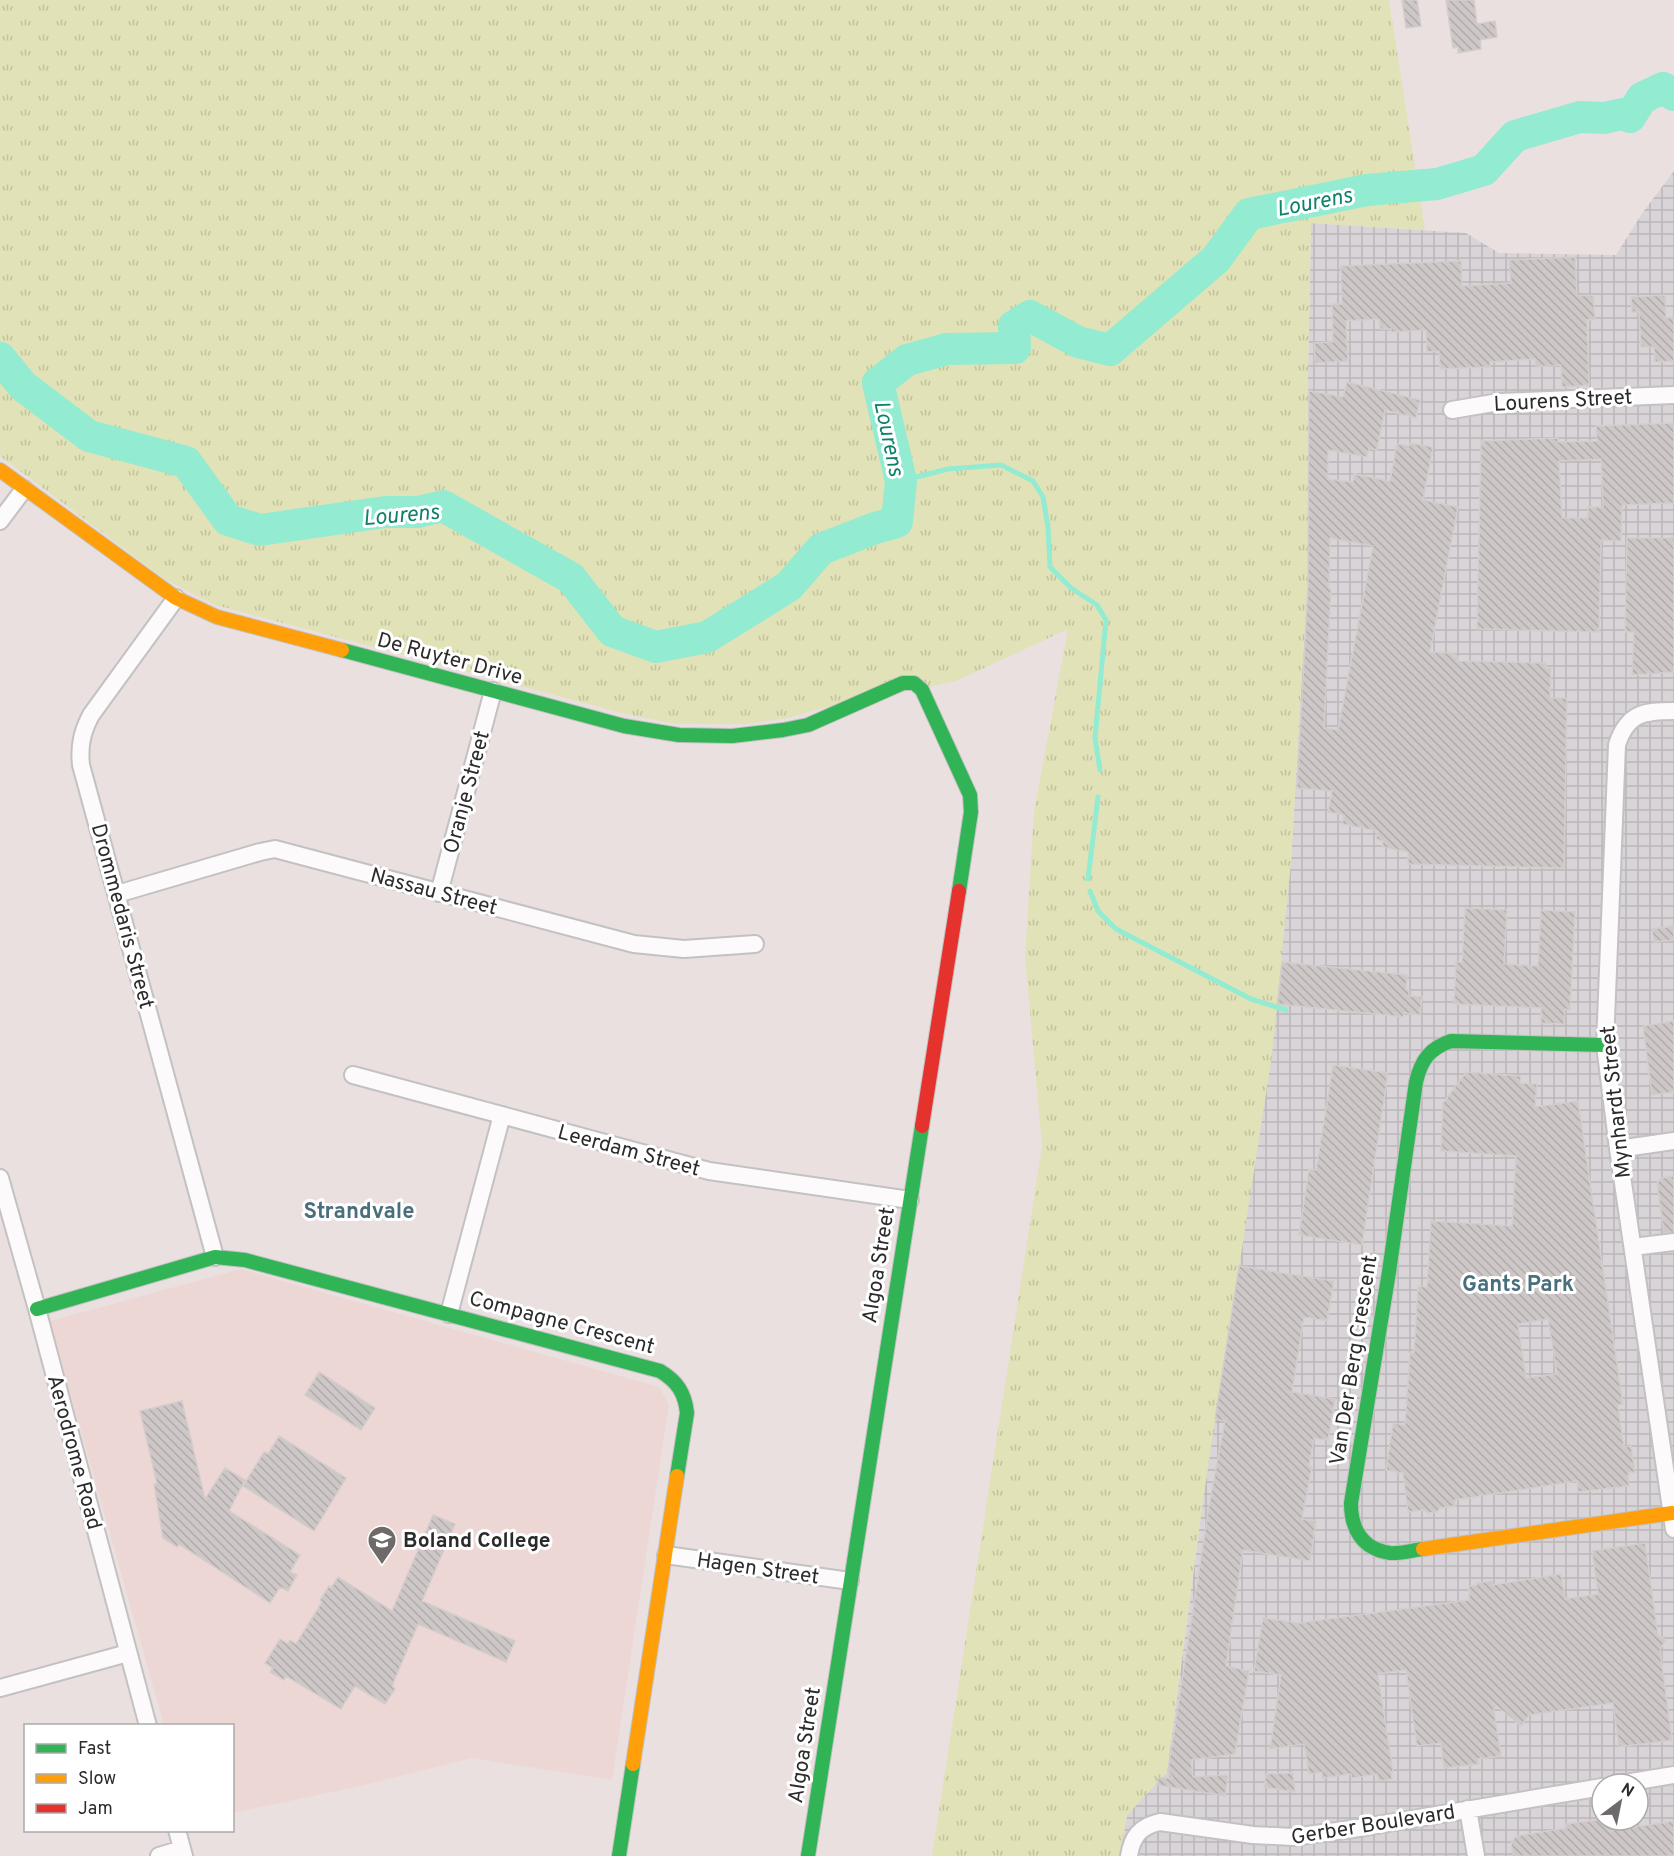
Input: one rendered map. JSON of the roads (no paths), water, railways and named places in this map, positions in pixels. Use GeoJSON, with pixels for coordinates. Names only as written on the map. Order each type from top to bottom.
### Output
{"type":"FeatureCollection","features":[{"type":"Feature","properties":{"kind":"street","name":"Lourens Street"},"geometry":{"type":"LineString","coordinates":[[1452,410],[1499,402],[1674,395]]}},
{"type":"Feature","properties":{"kind":"street","name":"De Ruyter Drive"},"geometry":{"type":"LineString","coordinates":[[0,470],[176,598],[217,617],[624,726],[679,735],[758,734],[808,725],[903,682],[909,681],[922,690]]}},
{"type":"Feature","properties":{"kind":"street"},"geometry":{"type":"LineString","coordinates":[[0,521],[24,489]]}},
{"type":"Feature","properties":{"kind":"street","name":"Drommedaris Street"},"geometry":{"type":"LineString","coordinates":[[176,598],[91,715],[82,735],[80,755],[215,1257]]}},
{"type":"Feature","properties":{"kind":"street","name":"Algoa Street"},"geometry":{"type":"LineString","coordinates":[[808,1856],[971,804],[968,788],[922,690]]}},
{"type":"Feature","properties":{"kind":"street","name":"Oranje Street"},"geometry":{"type":"LineString","coordinates":[[439,892],[493,691]]}},
{"type":"Feature","properties":{"kind":"street","name":"Mynhardt Street"},"geometry":{"type":"LineString","coordinates":[[1673,1521],[1618,1149],[1605,1045],[1617,745],[1625,727],[1640,714],[1651,711],[1674,711]]}},
{"type":"Feature","properties":{"kind":"street","name":"Nassau Street"},"geometry":{"type":"LineString","coordinates":[[117,894],[274,849],[634,944],[684,949],[756,944]]}},
{"type":"Feature","properties":{"kind":"street","name":"Van Der Berg Crescent"},"geometry":{"type":"LineString","coordinates":[[1605,1045],[1450,1041],[1436,1046],[1425,1057],[1416,1082],[1389,1272],[1351,1503],[1352,1521],[1356,1533],[1364,1542],[1374,1548],[1392,1552],[1673,1521]]}},
{"type":"Feature","properties":{"kind":"street","name":"Leerdam Street"},"geometry":{"type":"LineString","coordinates":[[353,1075],[709,1171],[910,1200]]}},
{"type":"Feature","properties":{"kind":"street"},"geometry":{"type":"LineString","coordinates":[[449,1314],[502,1115]]}},
{"type":"Feature","properties":{"kind":"street"},"geometry":{"type":"LineString","coordinates":[[1618,1149],[1674,1141]]}},
{"type":"Feature","properties":{"kind":"street","name":"Aerodrome Road"},"geometry":{"type":"LineString","coordinates":[[0,1178],[148,1724]]}},
{"type":"Feature","properties":{"kind":"street"},"geometry":{"type":"LineString","coordinates":[[1633,1247],[1674,1242]]}},
{"type":"Feature","properties":{"kind":"street","name":"Compagne Crescent"},"geometry":{"type":"LineString","coordinates":[[37,1309],[215,1257],[245,1260],[668,1374],[684,1394],[687,1413],[619,1856]]}},
{"type":"Feature","properties":{"kind":"street","name":"Hagen Street"},"geometry":{"type":"LineString","coordinates":[[666,1555],[850,1581]]}},
{"type":"Feature","properties":{"kind":"street"},"geometry":{"type":"LineString","coordinates":[[0,1688],[128,1653]]}},
{"type":"Feature","properties":{"kind":"street"},"geometry":{"type":"LineString","coordinates":[[1650,1779],[1674,1775]]}},
{"type":"Feature","properties":{"kind":"street","name":"Gerber Boulevard"},"geometry":{"type":"LineString","coordinates":[[1129,1856],[1134,1837],[1144,1827],[1160,1822],[1252,1835],[1293,1837],[1590,1789]]}},
{"type":"Feature","properties":{"kind":"street"},"geometry":{"type":"LineString","coordinates":[[1468,1809],[1476,1856]]}},
{"type":"Feature","properties":{"kind":"street"},"geometry":{"type":"LineString","coordinates":[[159,1856],[183,1853],[178,1832]]}},
{"type":"Feature","properties":{"kind":"waterway","name":"Lourens"},"geometry":{"type":"LineString","coordinates":[[0,358],[23,386],[89,436],[186,462],[228,520],[260,530],[385,512],[418,512],[443,506],[571,578],[612,631],[656,647],[707,637],[789,586],[821,549],[897,522],[901,481],[878,383],[907,360],[947,349],[1015,348],[1014,326],[1030,316],[1078,342],[1110,350],[1216,259],[1249,214],[1367,190],[1437,184],[1484,170],[1515,136],[1580,117],[1604,118],[1622,114],[1630,117],[1642,98],[1663,88],[1674,95]]}},
{"type":"Feature","properties":{"kind":"waterway"},"geometry":{"type":"LineString","coordinates":[[901,481],[948,469],[1001,465],[1033,481],[1043,497],[1048,527],[1050,567],[1071,588],[1097,605],[1106,620],[1095,738],[1100,770]]}},
{"type":"Feature","properties":{"kind":"waterway"},"geometry":{"type":"LineString","coordinates":[[1088,879],[1098,797]]}},
{"type":"Feature","properties":{"kind":"waterway"},"geometry":{"type":"LineString","coordinates":[[1090,891],[1098,911],[1116,929],[1251,999],[1286,1010]]}},
{"type":"Feature","properties":{"kind":"place","name":"Boland College"},"geometry":{"type":"Point","coordinates":[382,1566]}},
{"type":"Feature","properties":{"kind":"district","name":"Strandvale"},"geometry":{"type":"Point","coordinates":[359,1210]}},
{"type":"Feature","properties":{"kind":"district","name":"Gants Park"},"geometry":{"type":"Point","coordinates":[1518,1283]}}]}
